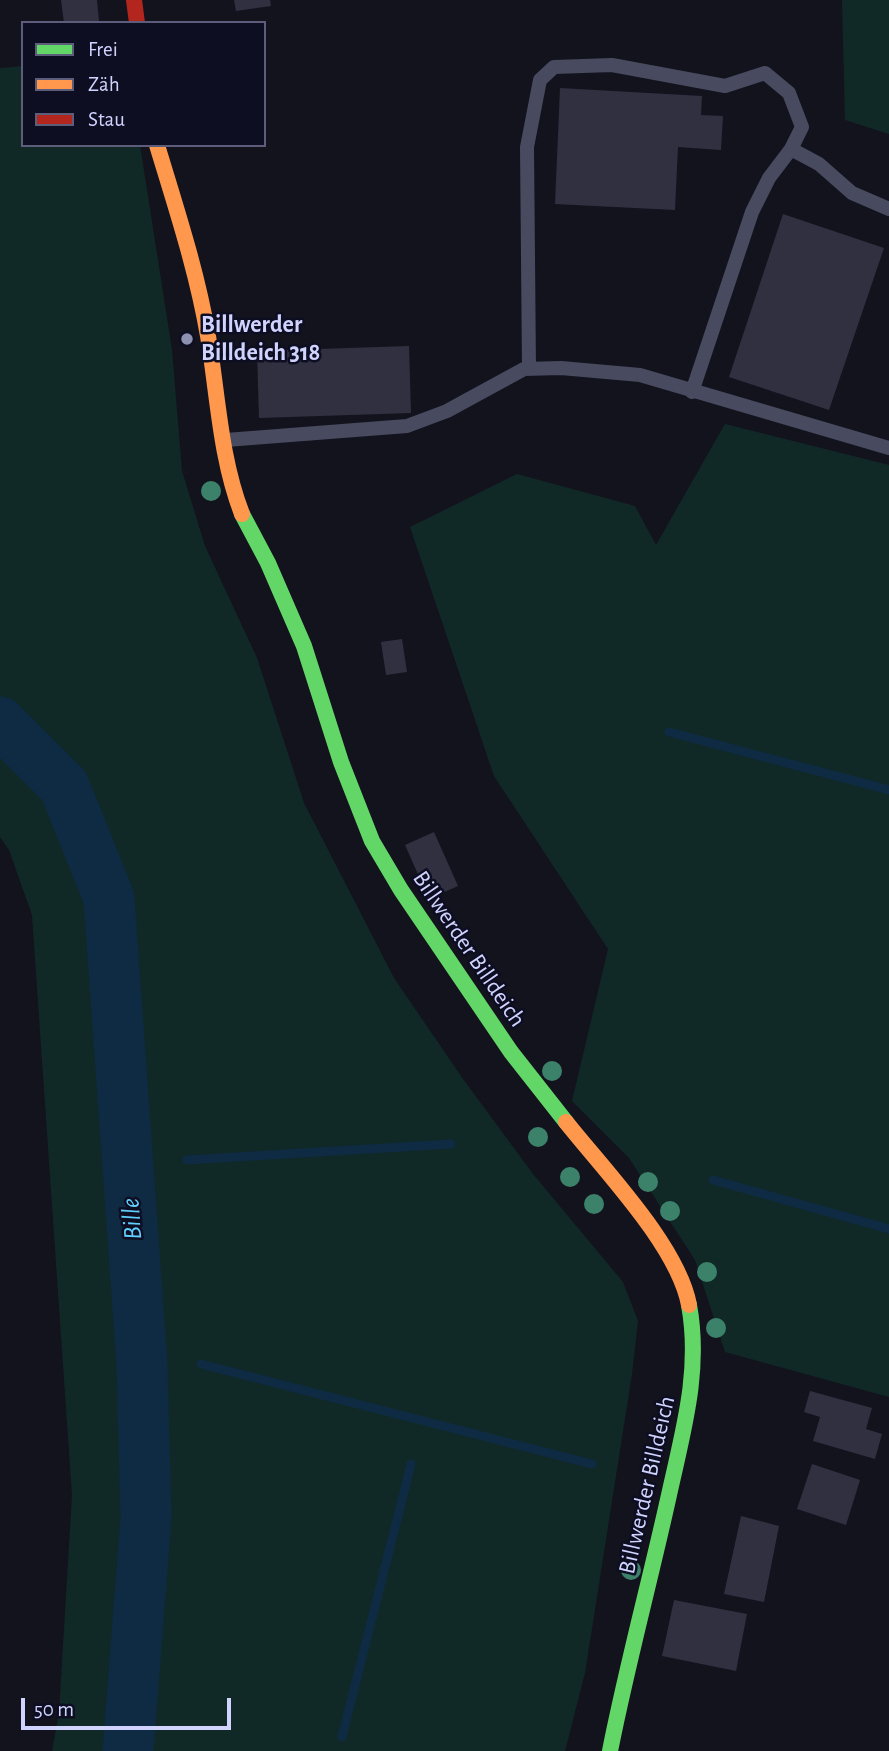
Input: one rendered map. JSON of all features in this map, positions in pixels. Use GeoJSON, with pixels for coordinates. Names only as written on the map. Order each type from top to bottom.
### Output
{"type":"FeatureCollection","features":[{"type":"Feature","properties":{"kind":"street"},"geometry":{"type":"LineString","coordinates":[[134,0],[137,21]]}},
{"type":"Feature","properties":{"kind":"street","name":"Billwerder Billdeich"},"geometry":{"type":"LineString","coordinates":[[158,147],[195,273],[208,335],[221,440],[232,487],[304,646],[341,762],[372,841],[401,890],[510,1052],[650,1228],[675,1266],[686,1290],[695,1339],[693,1387],[658,1544],[629,1655],[610,1751]]}},
{"type":"Feature","properties":{"kind":"lane"},"geometry":{"type":"LineString","coordinates":[[529,369],[527,147],[540,80],[554,67],[611,65],[725,86],[765,73],[789,93],[802,127],[791,149],[769,178],[752,212],[692,392]]}},
{"type":"Feature","properties":{"kind":"lane"},"geometry":{"type":"LineString","coordinates":[[791,149],[819,164],[852,193],[889,209]]}},
{"type":"Feature","properties":{"kind":"lane"},"geometry":{"type":"LineString","coordinates":[[221,440],[407,426],[447,411],[502,379],[529,369],[562,368],[640,375],[889,448]]}},
{"type":"Feature","properties":{"kind":"green space"},"geometry":{"type":"Polygon","coordinates":[[[842,0],[889,0],[889,134],[845,120],[842,0]]]}},
{"type":"Feature","properties":{"kind":"green space"},"geometry":{"type":"Polygon","coordinates":[[[21,66],[21,147],[140,147],[172,350],[182,471],[205,546],[257,658],[304,803],[394,978],[463,1079],[533,1174],[623,1282],[638,1321],[585,1673],[565,1751],[52,1751],[59,1713],[72,1495],[32,915],[9,850],[0,837],[0,68],[21,66]]]}},
{"type":"Feature","properties":{"kind":"green space"},"geometry":{"type":"Polygon","coordinates":[[[725,424],[889,465],[889,1397],[725,1352],[695,1260],[629,1158],[572,1101],[608,949],[494,776],[410,527],[517,474],[635,506],[656,545],[725,424]]]}},
{"type":"Feature","properties":{"kind":"building"},"geometry":{"type":"Polygon","coordinates":[[[61,0],[97,0],[99,21],[64,21],[61,0]]]}},
{"type":"Feature","properties":{"kind":"building"},"geometry":{"type":"Polygon","coordinates":[[[234,0],[270,0],[271,6],[236,11],[234,0]]]}},
{"type":"Feature","properties":{"kind":"building"},"geometry":{"type":"Polygon","coordinates":[[[560,88],[702,96],[701,115],[723,116],[721,150],[678,147],[675,210],[555,204],[560,88]]]}},
{"type":"Feature","properties":{"kind":"building"},"geometry":{"type":"Polygon","coordinates":[[[783,214],[884,248],[829,410],[729,377],[783,214]]]}},
{"type":"Feature","properties":{"kind":"building"},"geometry":{"type":"Polygon","coordinates":[[[409,346],[411,413],[259,418],[257,351],[409,346]]]}},
{"type":"Feature","properties":{"kind":"building"},"geometry":{"type":"Polygon","coordinates":[[[402,639],[407,672],[386,675],[381,642],[402,639]]]}},
{"type":"Feature","properties":{"kind":"building"},"geometry":{"type":"Polygon","coordinates":[[[434,832],[458,886],[429,899],[405,845],[434,832]]]}},
{"type":"Feature","properties":{"kind":"building"},"geometry":{"type":"Polygon","coordinates":[[[810,1391],[872,1408],[866,1429],[882,1434],[875,1459],[813,1441],[820,1417],[804,1412],[810,1391]]]}},
{"type":"Feature","properties":{"kind":"building"},"geometry":{"type":"Polygon","coordinates":[[[812,1464],[860,1480],[846,1525],[797,1509],[812,1464]]]}},
{"type":"Feature","properties":{"kind":"building"},"geometry":{"type":"Polygon","coordinates":[[[741,1516],[779,1526],[764,1602],[724,1594],[741,1516]]]}},
{"type":"Feature","properties":{"kind":"building"},"geometry":{"type":"Polygon","coordinates":[[[674,1600],[747,1614],[736,1671],[662,1656],[674,1600]]]}},
{"type":"Feature","properties":{"kind":"waterway","name":"Bille"},"geometry":{"type":"LineString","coordinates":[[0,722],[64,786],[109,898],[142,1365],[146,1517],[128,1751]]}},
{"type":"Feature","properties":{"kind":"waterway"},"geometry":{"type":"LineString","coordinates":[[669,732],[889,790]]}},
{"type":"Feature","properties":{"kind":"waterway"},"geometry":{"type":"LineString","coordinates":[[187,1160],[451,1144]]}},
{"type":"Feature","properties":{"kind":"waterway"},"geometry":{"type":"LineString","coordinates":[[713,1180],[889,1229]]}},
{"type":"Feature","properties":{"kind":"waterway"},"geometry":{"type":"LineString","coordinates":[[201,1364],[592,1464]]}},
{"type":"Feature","properties":{"kind":"waterway"},"geometry":{"type":"LineString","coordinates":[[342,1737],[411,1464]]}},
{"type":"Feature","properties":{"kind":"traffic: fast"},"geometry":{"type":"LineString","coordinates":[[242,514],[268,563],[304,646],[341,762],[372,841],[401,890],[511,1052],[566,1122]]}},
{"type":"Feature","properties":{"kind":"traffic: fast"},"geometry":{"type":"LineString","coordinates":[[610,1751],[685,1424],[693,1354],[689,1305]]}},
{"type":"Feature","properties":{"kind":"traffic: slow"},"geometry":{"type":"LineString","coordinates":[[158,147],[198,288],[208,336],[224,448],[242,514]]}},
{"type":"Feature","properties":{"kind":"traffic: slow"},"geometry":{"type":"LineString","coordinates":[[566,1122],[619,1185],[655,1234],[682,1282],[689,1305]]}},
{"type":"Feature","properties":{"kind":"traffic: jam"},"geometry":{"type":"LineString","coordinates":[[134,0],[137,21]]}},
{"type":"Feature","properties":{"kind":"place","name":"Billwerder Billdeich 318"},"geometry":{"type":"Point","coordinates":[187,339]}}]}
